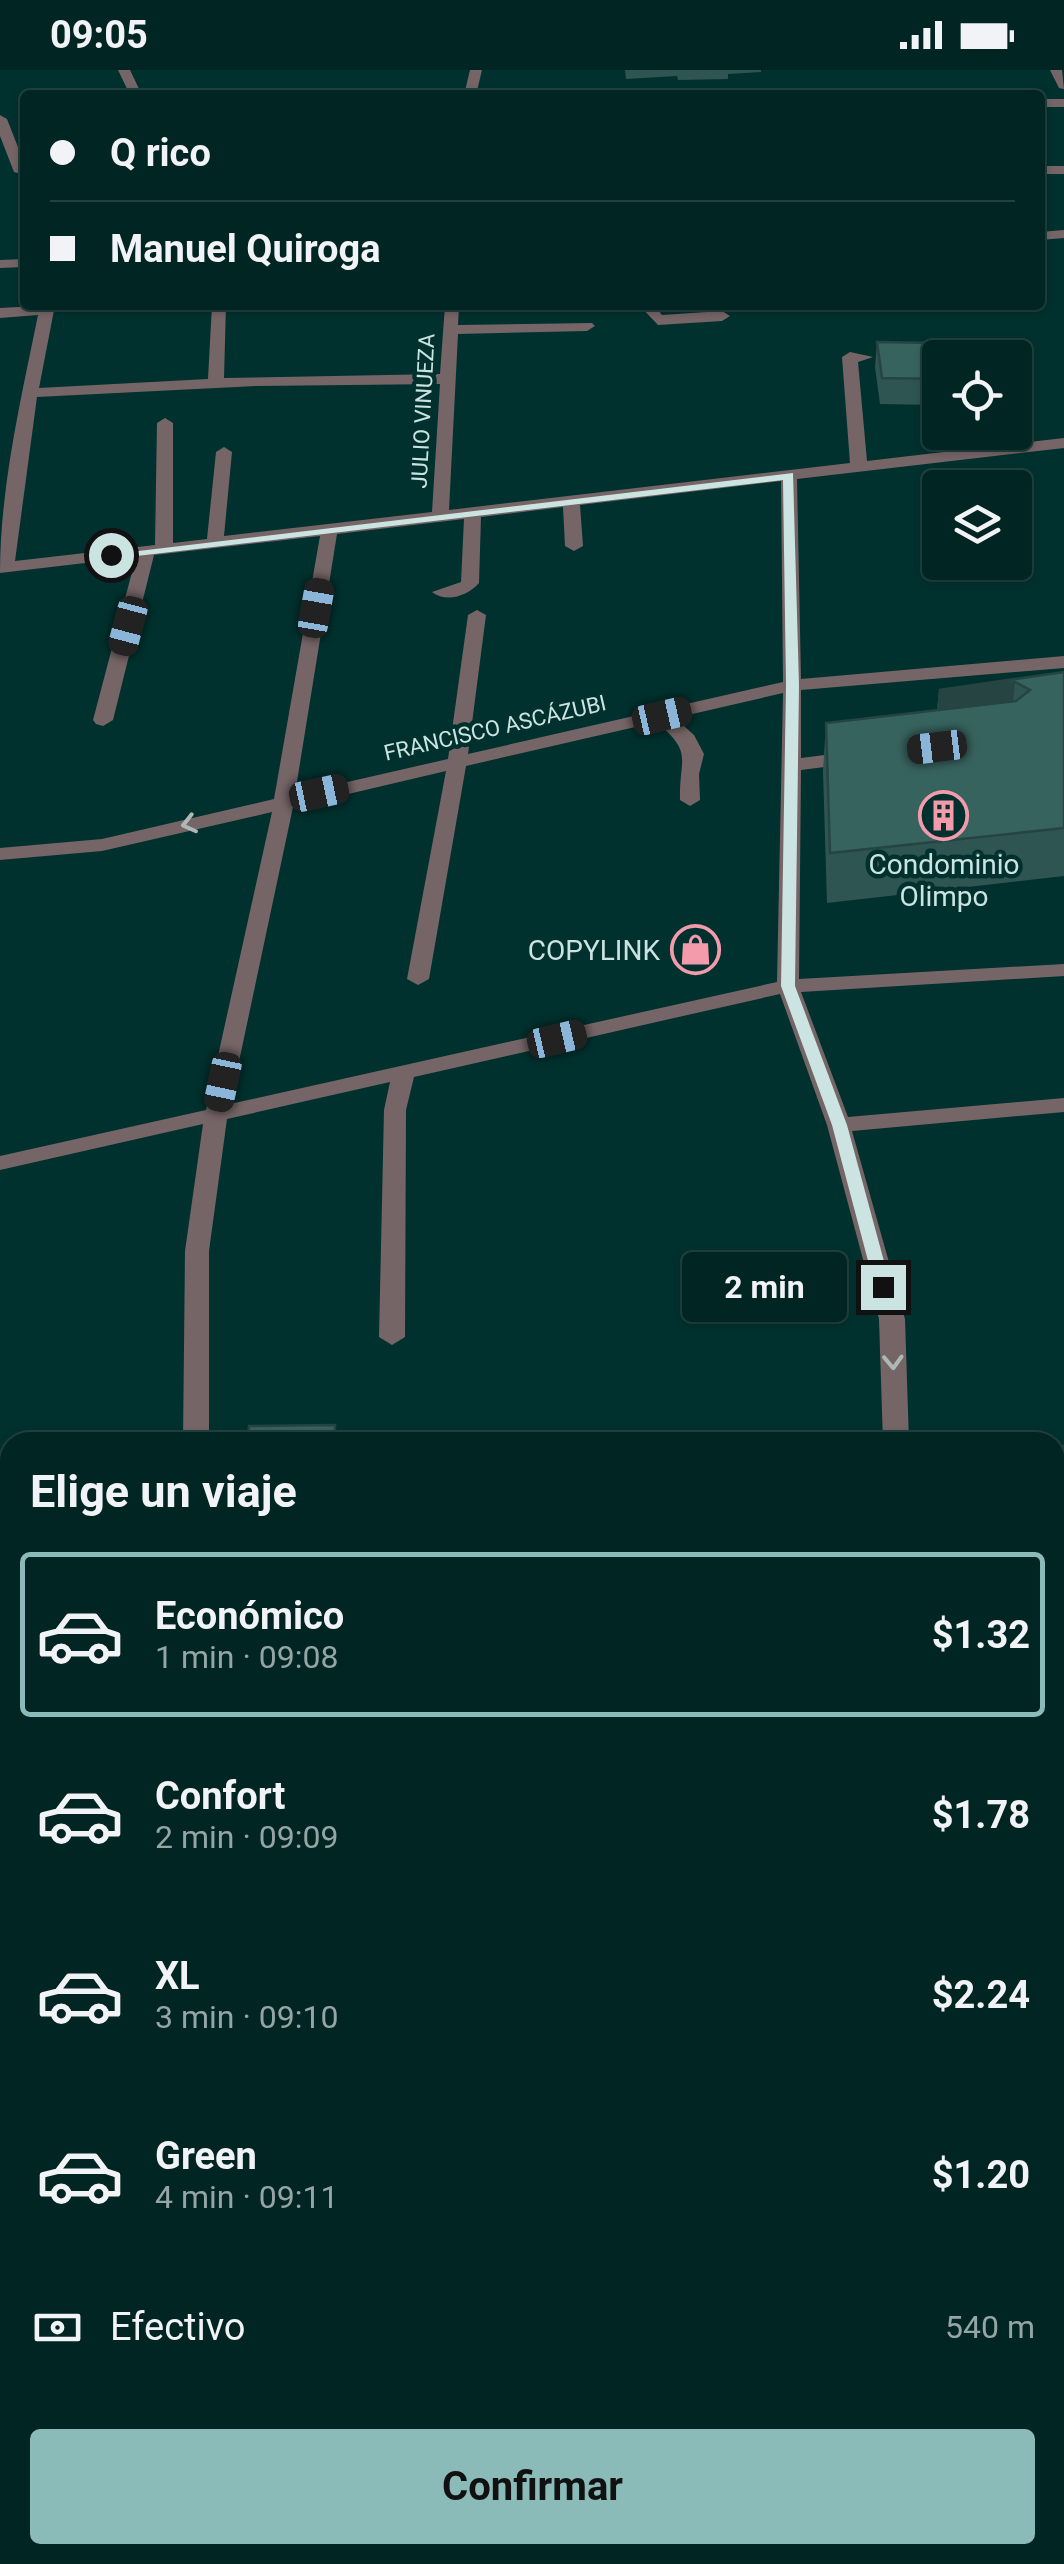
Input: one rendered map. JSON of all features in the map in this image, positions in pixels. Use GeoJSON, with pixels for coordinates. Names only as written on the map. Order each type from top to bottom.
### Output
{"type":"FeatureCollection","features":[{"type":"Feature","properties":{"kind":"street"},"geometry":{"type":"LineString","coordinates":[[1056,70],[1064,85]]}},
{"type":"Feature","properties":{"kind":"street"},"geometry":{"type":"LineString","coordinates":[[0,119],[20,165]]}},
{"type":"Feature","properties":{"kind":"street"},"geometry":{"type":"LineString","coordinates":[[0,313],[28,310]]}},
{"type":"Feature","properties":{"kind":"street"},"geometry":{"type":"LineString","coordinates":[[47,310],[3,568],[789,476],[951,450]]}},
{"type":"Feature","properties":{"kind":"street"},"geometry":{"type":"LineString","coordinates":[[216,382],[219,310]]}},
{"type":"Feature","properties":{"kind":"street","name":"JULIO VINUEZA"},"geometry":{"type":"LineString","coordinates":[[440,519],[452,310]]}},
{"type":"Feature","properties":{"kind":"street"},"geometry":{"type":"LineString","coordinates":[[650,310],[658,320],[722,316]]}},
{"type":"Feature","properties":{"kind":"street"},"geometry":{"type":"LineString","coordinates":[[450,330],[587,326]]}},
{"type":"Feature","properties":{"kind":"street"},"geometry":{"type":"LineString","coordinates":[[858,467],[850,357],[864,357]]}},
{"type":"Feature","properties":{"kind":"street"},"geometry":{"type":"LineString","coordinates":[[30,392],[216,382],[450,379]]}},
{"type":"Feature","properties":{"kind":"street"},"geometry":{"type":"LineString","coordinates":[[103,720],[155,550],[165,423]]}},
{"type":"Feature","properties":{"kind":"street"},"geometry":{"type":"LineString","coordinates":[[1032,442],[1064,443]]}},
{"type":"Feature","properties":{"kind":"street"},"geometry":{"type":"LineString","coordinates":[[215,543],[224,452]]}},
{"type":"Feature","properties":{"kind":"street"},"geometry":{"type":"LineString","coordinates":[[789,476],[792,685],[788,986],[839,1125],[892,1319],[896,1432]]}},
{"type":"Feature","properties":{"kind":"street"},"geometry":{"type":"LineString","coordinates":[[571,502],[574,546]]}},
{"type":"Feature","properties":{"kind":"street"},"geometry":{"type":"LineString","coordinates":[[441,592],[463,590],[470,583],[473,515]]}},
{"type":"Feature","properties":{"kind":"street"},"geometry":{"type":"LineString","coordinates":[[196,1432],[198,1251],[216,1117],[284,800],[329,531]]}},
{"type":"Feature","properties":{"kind":"street"},"geometry":{"type":"LineString","coordinates":[[418,978],[457,764],[477,616]]}},
{"type":"Feature","properties":{"kind":"street","name":"FRANCISCO ASCÁZUBI"},"geometry":{"type":"LineString","coordinates":[[0,854],[102,845],[792,685],[1064,662]]}},
{"type":"Feature","properties":{"kind":"street"},"geometry":{"type":"LineString","coordinates":[[662,716],[687,738],[694,754],[689,774],[690,800]]}},
{"type":"Feature","properties":{"kind":"street"},"geometry":{"type":"LineString","coordinates":[[791,765],[882,754]]}},
{"type":"Feature","properties":{"kind":"street"},"geometry":{"type":"LineString","coordinates":[[0,1163],[788,986],[1064,970]]}},
{"type":"Feature","properties":{"kind":"street"},"geometry":{"type":"LineString","coordinates":[[392,1337],[396,1110],[403,1075]]}},
{"type":"Feature","properties":{"kind":"street"},"geometry":{"type":"LineString","coordinates":[[839,1125],[1064,1105]]}},
{"type":"Feature","properties":{"kind":"building"},"geometry":{"type":"Polygon","coordinates":[[[877,342],[922,343],[922,379],[882,378],[877,342]]]}},
{"type":"Feature","properties":{"kind":"building","name":"Condominio Olimpo"},"geometry":{"type":"Polygon","coordinates":[[[1064,672],[1064,828],[830,853],[826,723],[1016,701],[1030,690],[1015,682],[939,690],[1064,672]]]}},
{"type":"Feature","properties":{"kind":"building"},"geometry":{"type":"Polygon","coordinates":[[[335,1425],[335,1432],[248,1432],[249,1426],[335,1425]]]}},
{"type":"Feature","properties":{"kind":"place","name":"Condominio Olimpo"},"geometry":{"type":"Point","coordinates":[944,816]}},
{"type":"Feature","properties":{"kind":"place","name":"COPYLINK"},"geometry":{"type":"Point","coordinates":[695,950]}},
{"type":"Feature","properties":{"kind":"route"},"geometry":{"type":"LineString","coordinates":[[111,555],[789,476],[792,685],[788,986],[839,1125],[883,1287]]}}]}
